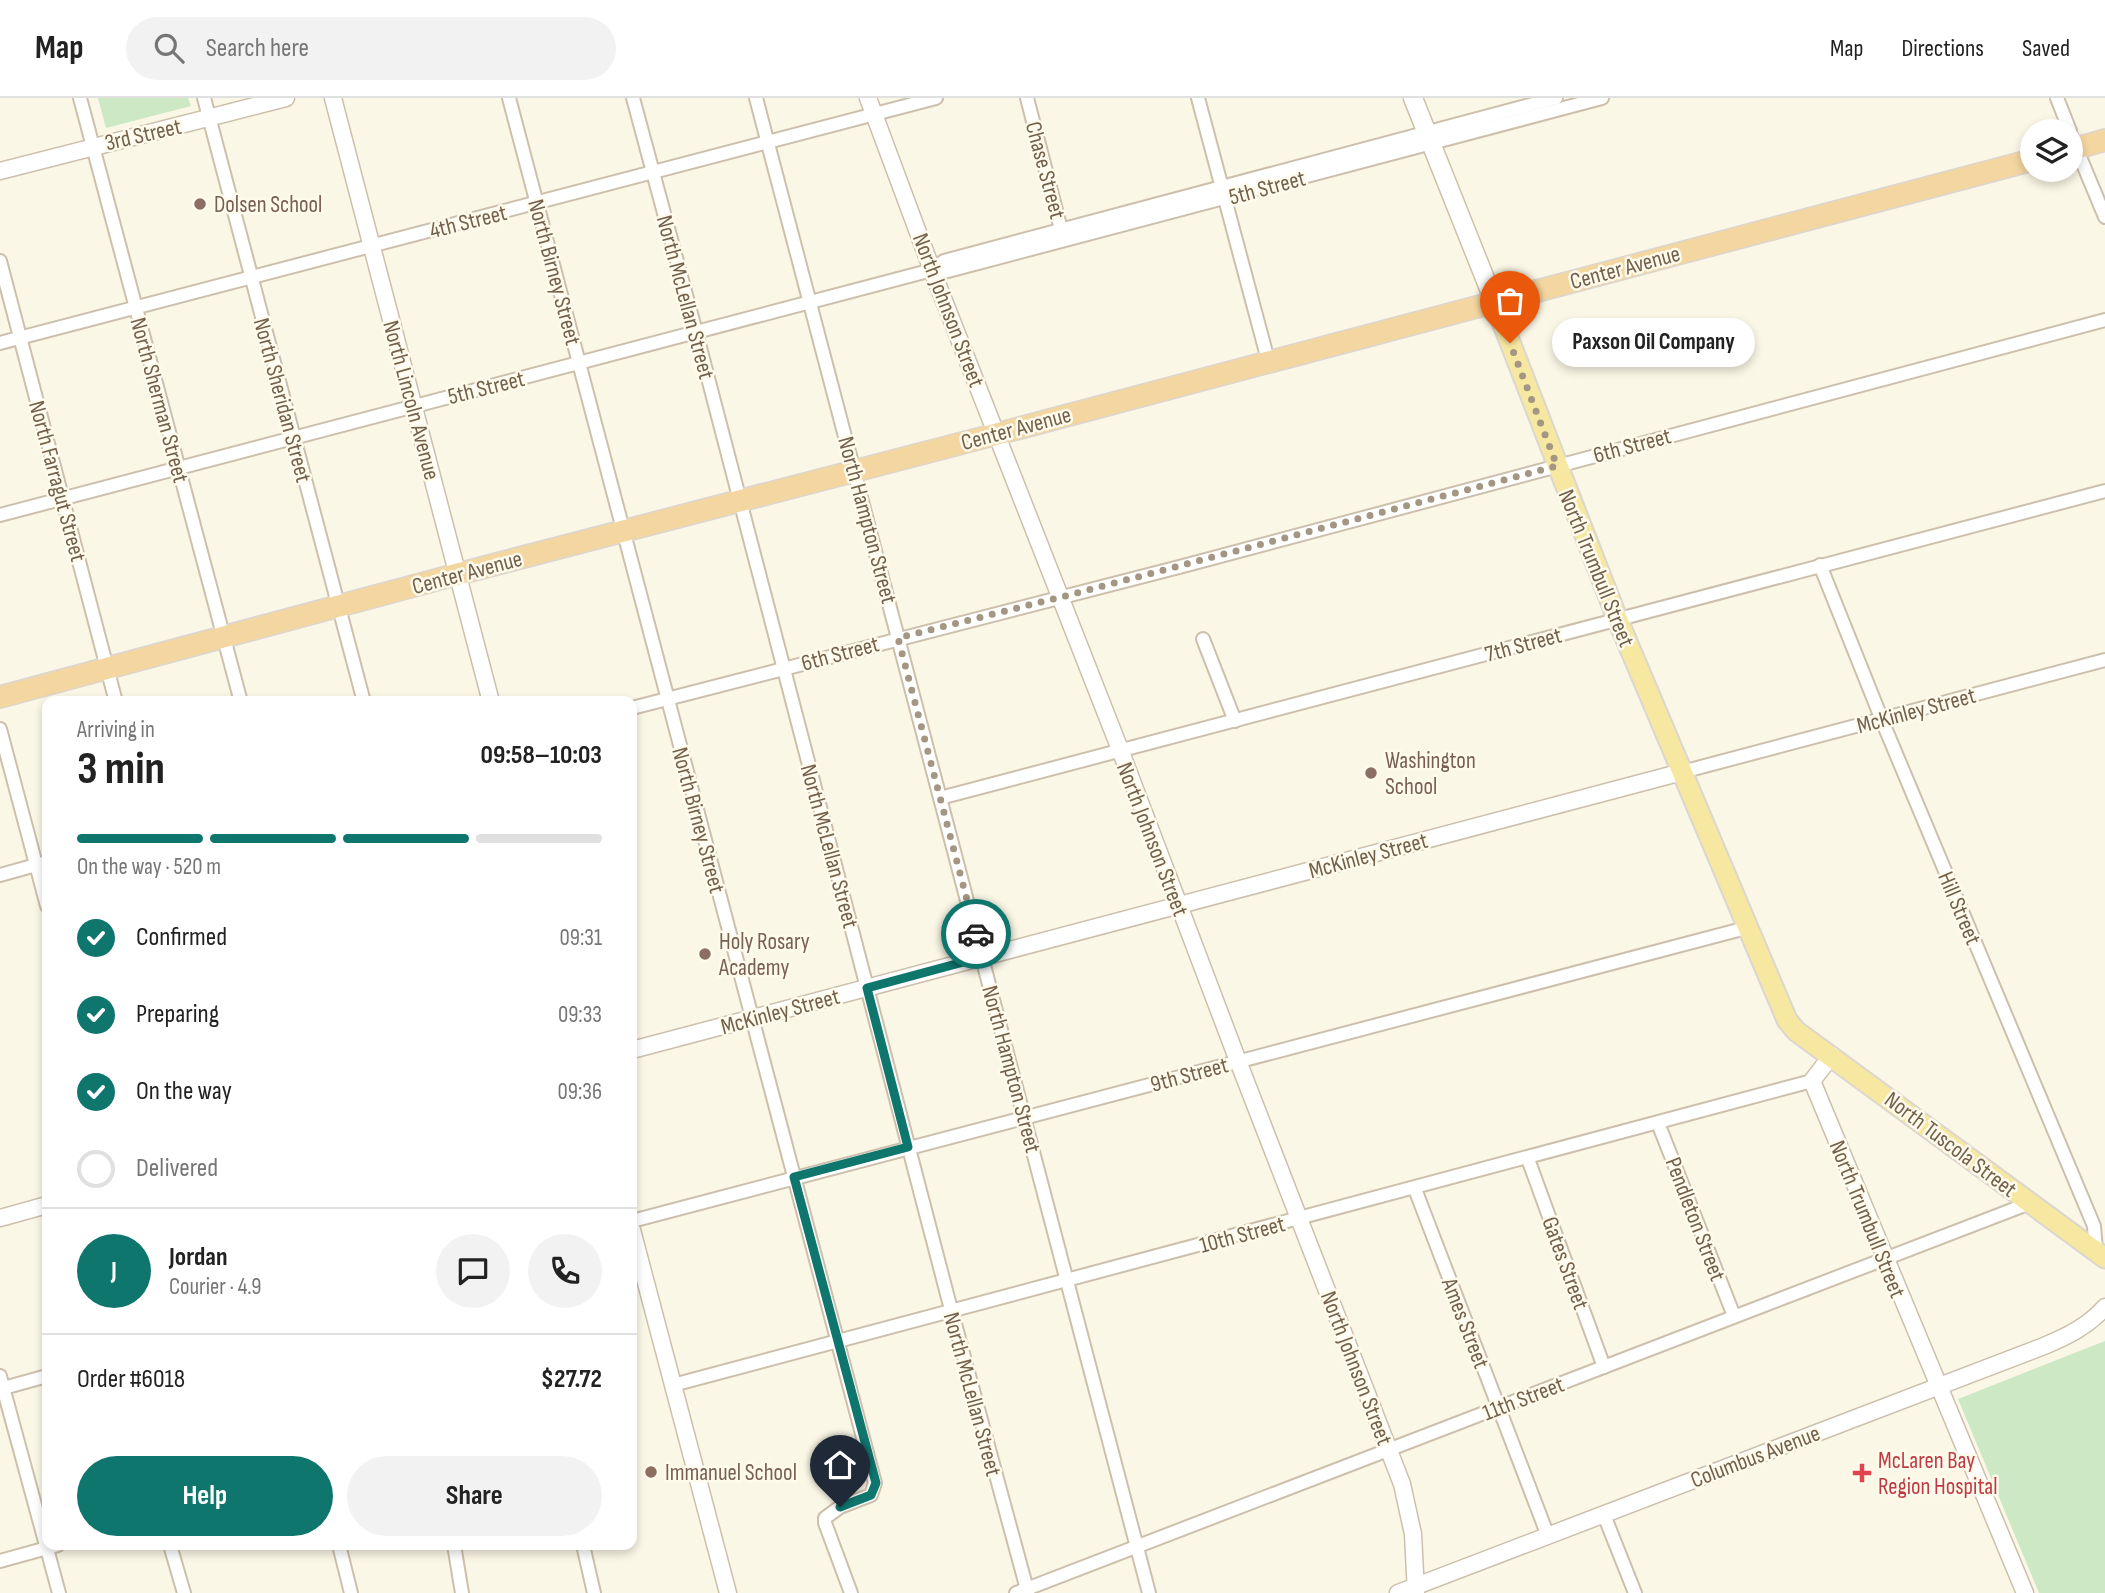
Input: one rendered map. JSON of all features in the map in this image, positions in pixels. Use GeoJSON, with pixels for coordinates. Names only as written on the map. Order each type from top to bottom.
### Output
{"type":"FeatureCollection","features":[{"type":"Feature","properties":{"kind":"highway"},"geometry":{"type":"LineString","coordinates":[[2083,141],[2105,140]]}},
{"type":"Feature","properties":{"kind":"highway","name":"Center Avenue"},"geometry":{"type":"LineString","coordinates":[[0,697],[458,573],[2020,163]]}},
{"type":"Feature","properties":{"kind":"main road","name":"North Trumbull Street"},"geometry":{"type":"LineString","coordinates":[[1413,98],[1617,618],[1746,928],[1780,1005],[1796,1031]]}},
{"type":"Feature","properties":{"kind":"main road","name":"North Tuscola Street"},"geometry":{"type":"LineString","coordinates":[[1796,1031],[2100,1254]]}},
{"type":"Feature","properties":{"kind":"street","name":"North Sherman Street"},"geometry":{"type":"LineString","coordinates":[[80,98],[238,696]]}},
{"type":"Feature","properties":{"kind":"street","name":"North Sheridan Street"},"geometry":{"type":"LineString","coordinates":[[204,98],[362,696]]}},
{"type":"Feature","properties":{"kind":"street","name":"3rd Street"},"geometry":{"type":"LineString","coordinates":[[0,171],[286,98]]}},
{"type":"Feature","properties":{"kind":"street","name":"North Lincoln Avenue"},"geometry":{"type":"LineString","coordinates":[[333,98],[489,696]]}},
{"type":"Feature","properties":{"kind":"street","name":"North Birney Street"},"geometry":{"type":"LineString","coordinates":[[509,98],[876,1483],[871,1495],[840,1507],[825,1518],[851,1593]]}},
{"type":"Feature","properties":{"kind":"street","name":"North McLellan Street"},"geometry":{"type":"LineString","coordinates":[[633,98],[1023,1592]]}},
{"type":"Feature","properties":{"kind":"street","name":"North Hampton Street"},"geometry":{"type":"LineString","coordinates":[[756,98],[1149,1593]]}},
{"type":"Feature","properties":{"kind":"street","name":"North Johnson Street"},"geometry":{"type":"LineString","coordinates":[[868,98],[1388,1451],[1408,1506],[1413,1534],[1416,1589]]}},
{"type":"Feature","properties":{"kind":"street","name":"4th Street"},"geometry":{"type":"LineString","coordinates":[[0,343],[936,98]]}},
{"type":"Feature","properties":{"kind":"street","name":"Chase Street"},"geometry":{"type":"LineString","coordinates":[[1027,98],[1063,235]]}},
{"type":"Feature","properties":{"kind":"street"},"geometry":{"type":"LineString","coordinates":[[1198,98],[1268,360]]}},
{"type":"Feature","properties":{"kind":"street","name":"5th Street"},"geometry":{"type":"LineString","coordinates":[[1428,138],[1556,98]]}},
{"type":"Feature","properties":{"kind":"street","name":"5th Street"},"geometry":{"type":"LineString","coordinates":[[0,515],[932,270],[944,261],[1063,235],[1428,138],[1602,98]]}},
{"type":"Feature","properties":{"kind":"street"},"geometry":{"type":"LineString","coordinates":[[2057,98],[2064,119]]}},
{"type":"Feature","properties":{"kind":"street"},"geometry":{"type":"LineString","coordinates":[[2083,167],[2105,218]]}},
{"type":"Feature","properties":{"kind":"street","name":"North Farragut Street"},"geometry":{"type":"LineString","coordinates":[[0,261],[114,696]]}},
{"type":"Feature","properties":{"kind":"street","name":"6th Street"},"geometry":{"type":"LineString","coordinates":[[637,707],[1060,598],[2105,320]]}},
{"type":"Feature","properties":{"kind":"street","name":"7th Street"},"geometry":{"type":"LineString","coordinates":[[940,798],[2105,491]]}},
{"type":"Feature","properties":{"kind":"street","name":"Hill Street"},"geometry":{"type":"LineString","coordinates":[[1820,565],[1881,719],[2094,1226],[2100,1254]]}},
{"type":"Feature","properties":{"kind":"street"},"geometry":{"type":"LineString","coordinates":[[1203,639],[1235,721]]}},
{"type":"Feature","properties":{"kind":"street","name":"McKinley Street"},"geometry":{"type":"LineString","coordinates":[[637,1049],[2105,660]]}},
{"type":"Feature","properties":{"kind":"street"},"geometry":{"type":"LineString","coordinates":[[0,729],[42,864],[0,875]]}},
{"type":"Feature","properties":{"kind":"street","name":"9th Street"},"geometry":{"type":"LineString","coordinates":[[637,1221],[794,1177],[1746,928]]}},
{"type":"Feature","properties":{"kind":"street"},"geometry":{"type":"LineString","coordinates":[[1812,1082],[1832,1055]]}},
{"type":"Feature","properties":{"kind":"street","name":"10th Street"},"geometry":{"type":"LineString","coordinates":[[673,1385],[1812,1082]]}},
{"type":"Feature","properties":{"kind":"street","name":"North Trumbull Street"},"geometry":{"type":"LineString","coordinates":[[1812,1082],[2025,1593]]}},
{"type":"Feature","properties":{"kind":"street","name":"Pendleton Street"},"geometry":{"type":"LineString","coordinates":[[1658,1123],[1734,1316]]}},
{"type":"Feature","properties":{"kind":"street","name":"Gates Street"},"geometry":{"type":"LineString","coordinates":[[1528,1159],[1604,1367]]}},
{"type":"Feature","properties":{"kind":"street","name":"Ames Street"},"geometry":{"type":"LineString","coordinates":[[1415,1189],[1548,1536]]}},
{"type":"Feature","properties":{"kind":"street","name":"11th Street"},"geometry":{"type":"LineString","coordinates":[[1023,1592],[2030,1203]]}},
{"type":"Feature","properties":{"kind":"street"},"geometry":{"type":"LineString","coordinates":[[0,1218],[42,1206]]}},
{"type":"Feature","properties":{"kind":"street"},"geometry":{"type":"LineString","coordinates":[[637,1249],[728,1593]]}},
{"type":"Feature","properties":{"kind":"street","name":"Columbus Avenue"},"geometry":{"type":"LineString","coordinates":[[1398,1593],[1416,1589],[2071,1335],[2094,1319],[2105,1307]]}},
{"type":"Feature","properties":{"kind":"street"},"geometry":{"type":"LineString","coordinates":[[42,1377],[1,1384],[42,1513]]}},
{"type":"Feature","properties":{"kind":"street"},"geometry":{"type":"LineString","coordinates":[[1604,1515],[1635,1593]]}},
{"type":"Feature","properties":{"kind":"street"},"geometry":{"type":"LineString","coordinates":[[0,1561],[42,1550]]}},
{"type":"Feature","properties":{"kind":"street"},"geometry":{"type":"LineString","coordinates":[[53,1550],[59,1593]]}},
{"type":"Feature","properties":{"kind":"street"},"geometry":{"type":"LineString","coordinates":[[171,1550],[184,1593]]}},
{"type":"Feature","properties":{"kind":"street"},"geometry":{"type":"LineString","coordinates":[[340,1550],[351,1593]]}},
{"type":"Feature","properties":{"kind":"street"},"geometry":{"type":"LineString","coordinates":[[455,1550],[462,1593]]}},
{"type":"Feature","properties":{"kind":"street"},"geometry":{"type":"LineString","coordinates":[[584,1550],[594,1593]]}},
{"type":"Feature","properties":{"kind":"green space"},"geometry":{"type":"Polygon","coordinates":[[[98,98],[188,98],[191,106],[106,128],[98,98]]]}},
{"type":"Feature","properties":{"kind":"green space"},"geometry":{"type":"Polygon","coordinates":[[[2105,1341],[2105,1593],[2039,1593],[1958,1399],[2105,1341]]]}},
{"type":"Feature","properties":{"kind":"way so far"},"geometry":{"type":"LineString","coordinates":[[976,934],[898,638],[1557,466],[1510,343]]}},
{"type":"Feature","properties":{"kind":"place","name":"Dolsen School"},"geometry":{"type":"Point","coordinates":[200,204]}},
{"type":"Feature","properties":{"kind":"place","name":"Paxson Oil Company"},"geometry":{"type":"Point","coordinates":[1510,343]}},
{"type":"Feature","properties":{"kind":"place","name":"Washington School"},"geometry":{"type":"Point","coordinates":[1371,773]}},
{"type":"Feature","properties":{"kind":"place","name":"Holy Rosary Academy"},"geometry":{"type":"Point","coordinates":[705,954]}},
{"type":"Feature","properties":{"kind":"place","name":"Immanuel School"},"geometry":{"type":"Point","coordinates":[651,1472]}},
{"type":"Feature","properties":{"kind":"place","name":"McLaren Bay Region Hospital"},"geometry":{"type":"Point","coordinates":[1862,1473]}},
{"type":"Feature","properties":{"kind":"route"},"geometry":{"type":"LineString","coordinates":[[840,1507],[871,1495],[876,1483],[794,1177],[908,1147],[867,988],[982,957],[976,934]]}}]}
